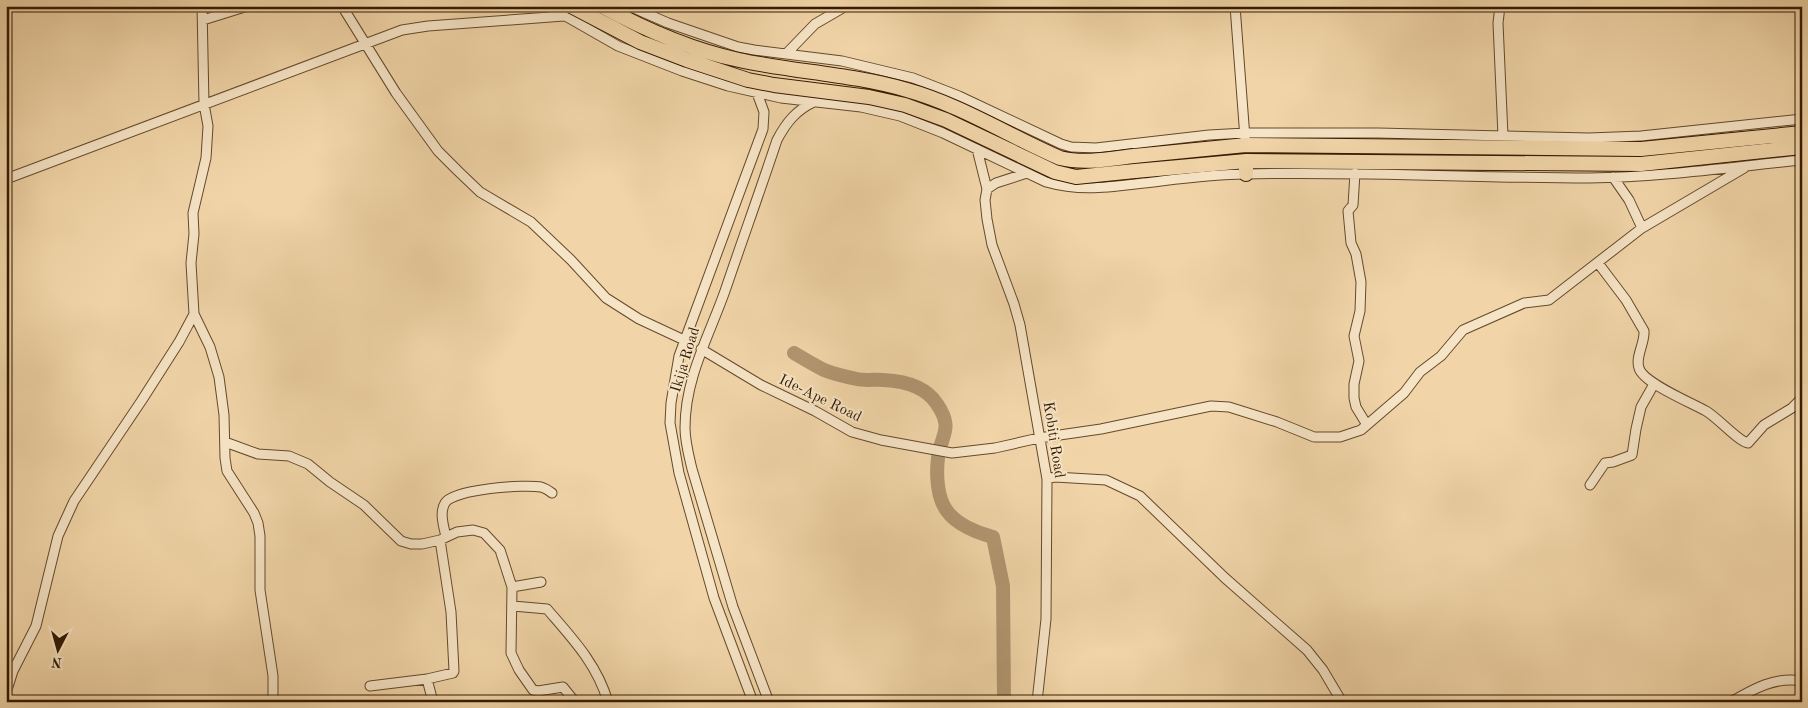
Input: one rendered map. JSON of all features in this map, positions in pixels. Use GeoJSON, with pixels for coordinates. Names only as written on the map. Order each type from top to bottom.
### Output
{"type":"FeatureCollection","features":[{"type":"Feature","properties":{"kind":"highway"},"geometry":{"type":"LineString","coordinates":[[602,6],[646,28],[724,56],[754,63],[865,79],[909,90],[952,106],[1060,158],[1077,162],[1134,156],[1246,139],[1641,149],[1802,132]]}},
{"type":"Feature","properties":{"kind":"highway"},"geometry":{"type":"LineString","coordinates":[[568,11],[640,42],[748,80],[869,97],[905,105],[946,120],[1055,172],[1076,177],[1135,171],[1246,167],[1642,164],[1802,148]]}},
{"type":"Feature","properties":{"kind":"street"},"geometry":{"type":"LineString","coordinates":[[202,6],[204,104],[208,126],[206,158],[193,213],[194,234],[191,263],[194,314],[215,360],[221,388],[227,471],[254,513],[258,524],[260,536],[260,590],[272,670],[273,702]]}},
{"type":"Feature","properties":{"kind":"street"},"geometry":{"type":"LineString","coordinates":[[203,20],[248,6]]}},
{"type":"Feature","properties":{"kind":"street"},"geometry":{"type":"LineString","coordinates":[[342,6],[396,93],[438,151],[480,192],[531,222],[571,260],[606,298],[639,319],[684,340]]}},
{"type":"Feature","properties":{"kind":"street"},"geometry":{"type":"LineString","coordinates":[[548,6],[568,11],[618,46],[711,81],[781,98],[861,107],[900,116],[942,133],[1046,182],[1063,187],[1083,189],[1212,175],[1246,167],[1355,173],[1614,177],[1644,176],[1802,160]]}},
{"type":"Feature","properties":{"kind":"street"},"geometry":{"type":"LineString","coordinates":[[630,6],[668,23],[723,43],[754,50],[842,61],[913,78],[959,96],[1071,147],[1096,148],[1209,135],[1246,139],[1378,133],[1589,138],[1641,136],[1802,119]]}},
{"type":"Feature","properties":{"kind":"street"},"geometry":{"type":"LineString","coordinates":[[786,54],[815,24],[846,6]]}},
{"type":"Feature","properties":{"kind":"street"},"geometry":{"type":"LineString","coordinates":[[1235,6],[1246,139]]}},
{"type":"Feature","properties":{"kind":"street"},"geometry":{"type":"LineString","coordinates":[[1500,6],[1498,24],[1503,136]]}},
{"type":"Feature","properties":{"kind":"street"},"geometry":{"type":"LineString","coordinates":[[6,178],[402,30],[419,26],[568,11]]}},
{"type":"Feature","properties":{"kind":"street"},"geometry":{"type":"LineString","coordinates":[[861,107],[869,66]]}},
{"type":"Feature","properties":{"kind":"street","name":"Ikija Road"},"geometry":{"type":"LineString","coordinates":[[753,702],[714,598],[673,445],[670,423],[677,364],[684,340],[764,129],[764,112],[757,93]]}},
{"type":"Feature","properties":{"kind":"street","name":"Ikija Road"},"geometry":{"type":"LineString","coordinates":[[769,702],[733,607],[687,448],[685,429],[686,407],[701,349],[719,306],[777,140],[794,115],[807,105],[815,102]]}},
{"type":"Feature","properties":{"kind":"street","name":"Kobiti Road"},"geometry":{"type":"LineString","coordinates":[[977,149],[987,189],[985,200],[992,245],[1020,325],[1047,479],[1046,619],[1037,702]]}},
{"type":"Feature","properties":{"kind":"street","name":"Ide-Ape Road"},"geometry":{"type":"LineString","coordinates":[[701,349],[761,385],[815,411],[852,432],[935,451],[952,453],[995,448],[1039,438],[1101,429],[1211,406],[1229,407],[1277,422],[1314,437],[1340,436],[1361,430],[1367,425],[1404,393],[1420,372],[1440,356],[1463,330],[1512,310],[1524,303],[1549,300],[1642,228],[1748,165]]}},
{"type":"Feature","properties":{"kind":"street"},"geometry":{"type":"LineString","coordinates":[[987,189],[996,183],[1027,173]]}},
{"type":"Feature","properties":{"kind":"street"},"geometry":{"type":"LineString","coordinates":[[1355,173],[1353,204],[1348,211],[1351,243],[1356,254],[1361,282],[1360,311],[1354,336],[1360,361],[1354,384],[1354,398],[1356,407],[1367,425]]}},
{"type":"Feature","properties":{"kind":"street"},"geometry":{"type":"LineString","coordinates":[[1614,177],[1629,200],[1642,228]]}},
{"type":"Feature","properties":{"kind":"street"},"geometry":{"type":"LineString","coordinates":[[1598,263],[1626,300],[1644,331],[1639,369],[1654,384],[1710,413],[1735,433],[1741,441],[1748,443],[1764,425],[1792,408],[1802,398]]}},
{"type":"Feature","properties":{"kind":"street"},"geometry":{"type":"LineString","coordinates":[[6,693],[13,671],[36,626],[57,541],[74,501],[142,400],[179,342],[194,314]]}},
{"type":"Feature","properties":{"kind":"street"},"geometry":{"type":"LineString","coordinates":[[1590,485],[1605,463],[1632,455],[1641,406],[1654,384]]}},
{"type":"Feature","properties":{"kind":"street"},"geometry":{"type":"LineString","coordinates":[[225,442],[258,454],[288,456],[308,464],[330,482],[364,505],[401,541],[411,544],[422,544],[457,532],[473,530],[484,533],[500,550],[512,588],[511,653],[519,670],[534,690],[563,687],[575,702]]}},
{"type":"Feature","properties":{"kind":"street"},"geometry":{"type":"LineString","coordinates":[[1047,479],[1106,480],[1140,496],[1225,578],[1307,650],[1342,702]]}},
{"type":"Feature","properties":{"kind":"street"},"geometry":{"type":"LineString","coordinates":[[370,686],[427,679],[453,673],[454,671],[451,612],[443,538],[442,511],[446,501],[453,496],[481,490],[513,487],[541,487],[552,493]]}},
{"type":"Feature","properties":{"kind":"street"},"geometry":{"type":"LineString","coordinates":[[512,588],[541,582]]}},
{"type":"Feature","properties":{"kind":"street"},"geometry":{"type":"LineString","coordinates":[[513,606],[546,609],[572,638],[596,672],[608,702]]}},
{"type":"Feature","properties":{"kind":"street"},"geometry":{"type":"LineString","coordinates":[[427,679],[433,702]]}},
{"type":"Feature","properties":{"kind":"street"},"geometry":{"type":"LineString","coordinates":[[1731,702],[1772,682],[1790,679],[1802,681]]}},
{"type":"Feature","properties":{"kind":"waterway"},"geometry":{"type":"LineString","coordinates":[[794,353],[824,370],[836,374],[860,380],[881,380],[914,386],[927,393],[937,404],[946,426],[938,458],[937,471],[941,499],[947,511],[961,524],[993,537],[1003,586],[1004,702]]}}]}
